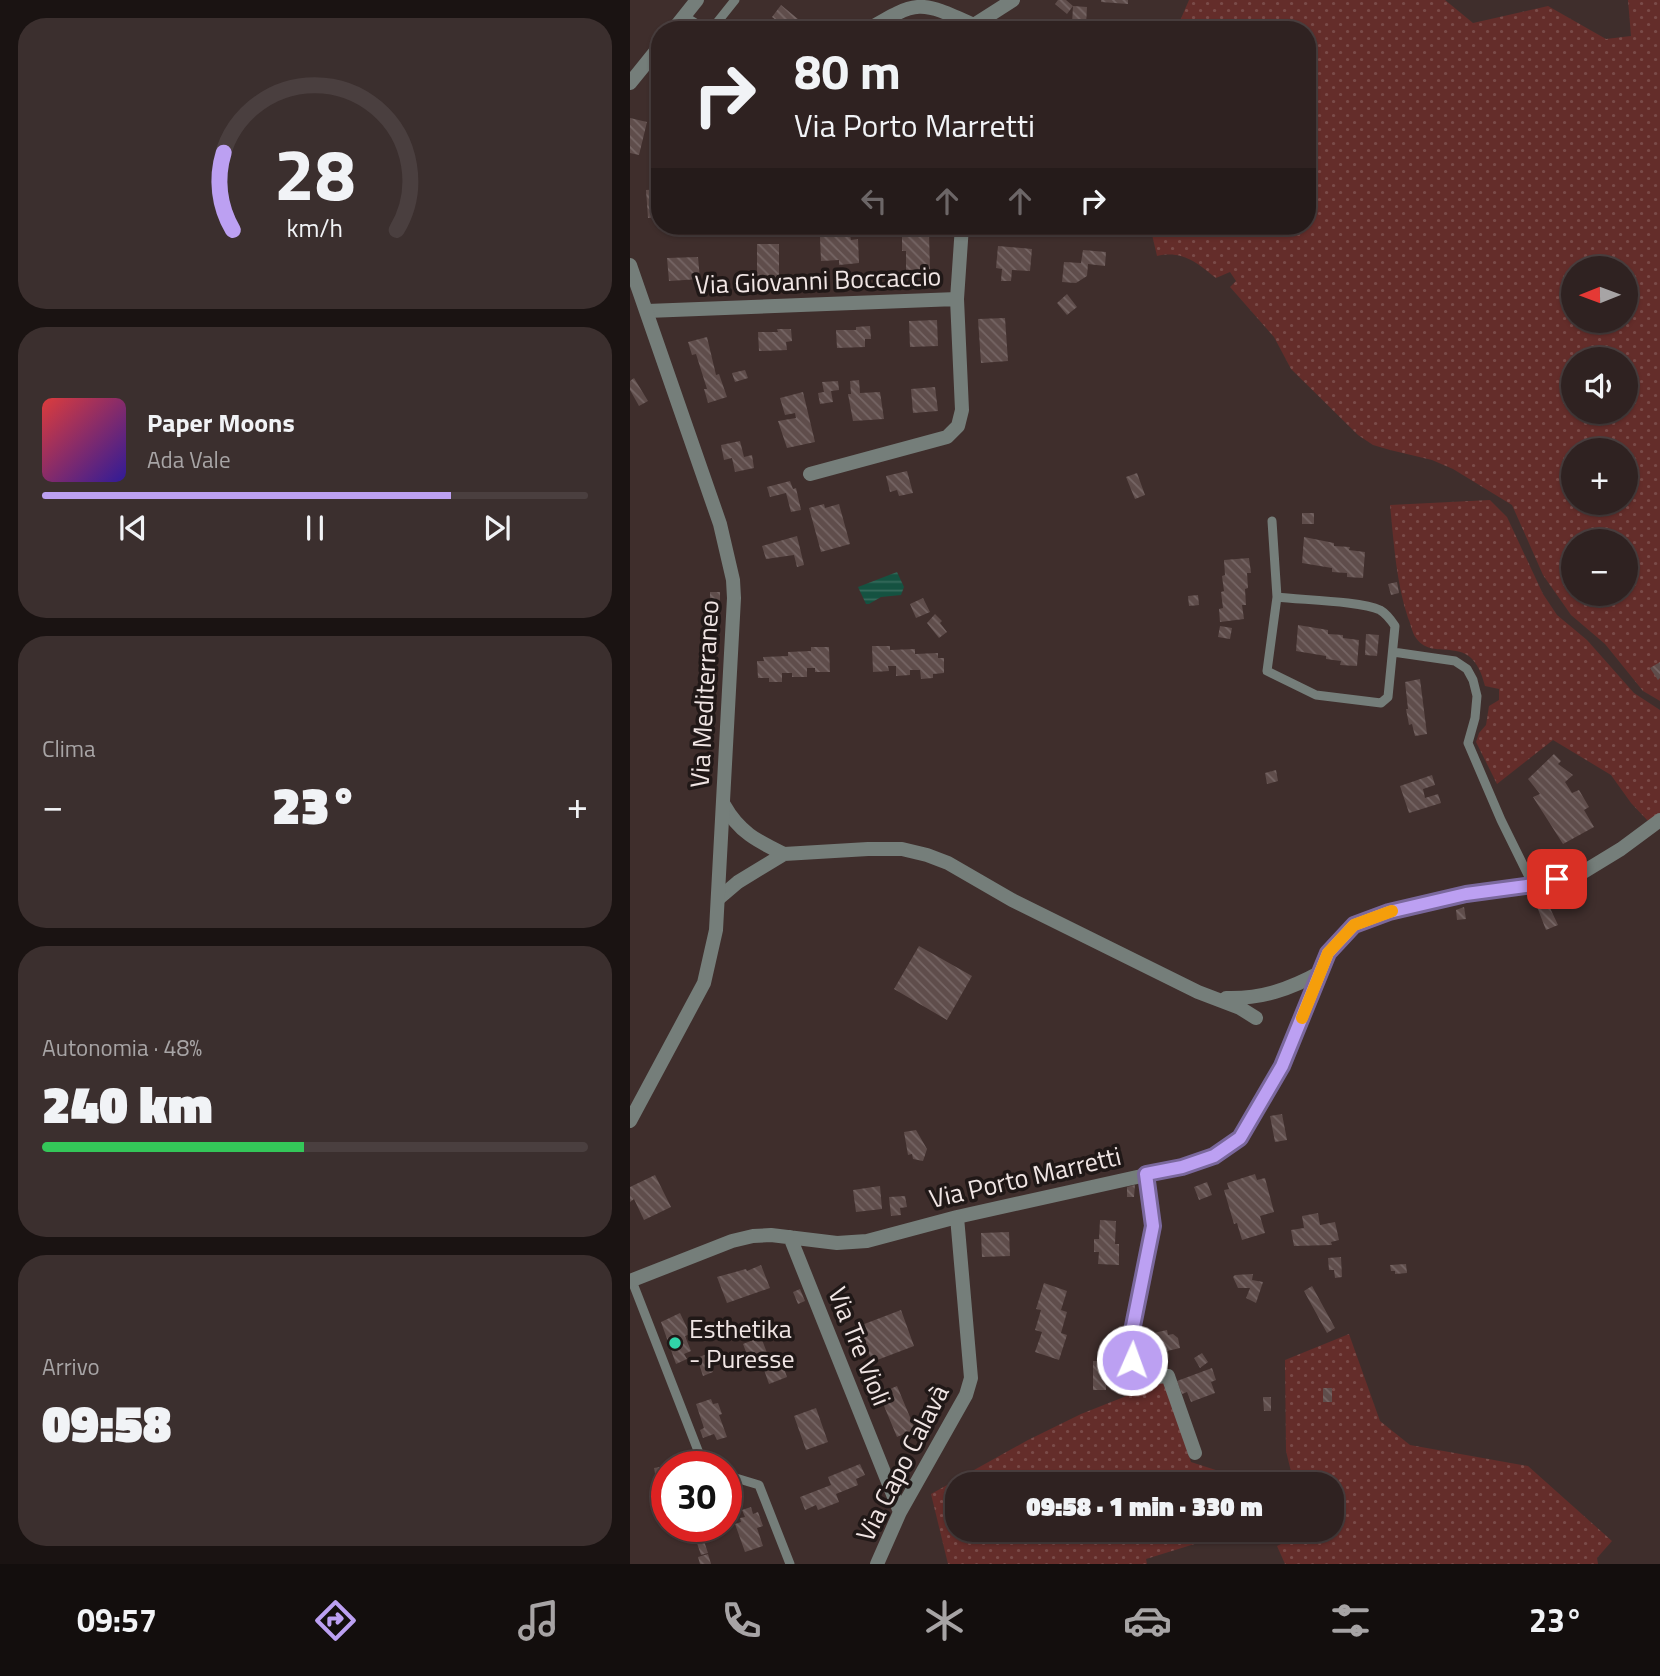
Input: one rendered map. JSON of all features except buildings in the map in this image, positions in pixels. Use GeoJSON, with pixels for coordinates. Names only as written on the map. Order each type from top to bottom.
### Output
{"type":"FeatureCollection","features":[{"type":"Feature","properties":{"kind":"street"},"geometry":{"type":"LineString","coordinates":[[680,21],[697,0]]}},
{"type":"Feature","properties":{"kind":"street"},"geometry":{"type":"LineString","coordinates":[[983,21],[1013,0]]}},
{"type":"Feature","properties":{"kind":"street"},"geometry":{"type":"LineString","coordinates":[[881,21],[910,3],[927,2],[940,6],[964,21]]}},
{"type":"Feature","properties":{"kind":"street"},"geometry":{"type":"LineString","coordinates":[[631,80],[651,57]]}},
{"type":"Feature","properties":{"kind":"street"},"geometry":{"type":"LineString","coordinates":[[957,299],[961,235]]}},
{"type":"Feature","properties":{"kind":"street","name":"Via Mediterraneo"},"geometry":{"type":"LineString","coordinates":[[630,265],[720,524],[733,580],[716,930],[705,983],[631,1119]]}},
{"type":"Feature","properties":{"kind":"street","name":"Via Giovanni Boccaccio"},"geometry":{"type":"LineString","coordinates":[[647,312],[957,299],[962,410],[958,426],[947,437],[810,474]]}},
{"type":"Feature","properties":{"kind":"street"},"geometry":{"type":"LineString","coordinates":[[724,806],[734,824],[758,842],[784,854]]}},
{"type":"Feature","properties":{"kind":"street","name":"Via Porto Marretti"},"geometry":{"type":"LineString","coordinates":[[631,1281],[732,1241],[771,1235],[837,1243],[867,1241],[957,1217],[1182,1167],[1214,1156],[1240,1138],[1282,1066],[1328,953],[1354,925],[1389,912],[1466,894],[1533,885],[1580,874],[1621,849],[1660,820]]}},
{"type":"Feature","properties":{"kind":"street"},"geometry":{"type":"LineString","coordinates":[[718,899],[738,882],[784,854],[902,849],[948,863],[1012,900],[1198,992],[1218,998],[1256,1017]]}},
{"type":"Feature","properties":{"kind":"street"},"geometry":{"type":"LineString","coordinates":[[1218,998],[1266,996],[1321,972]]}},
{"type":"Feature","properties":{"kind":"street"},"geometry":{"type":"LineString","coordinates":[[1146,1174],[1153,1226],[1130,1341],[1134,1379],[1168,1376],[1195,1454]]}},
{"type":"Feature","properties":{"kind":"street","name":"Via Capo Calavà"},"geometry":{"type":"LineString","coordinates":[[877,1564],[900,1513],[966,1395],[971,1378],[957,1217]]}},
{"type":"Feature","properties":{"kind":"street","name":"Via Tre Violi"},"geometry":{"type":"LineString","coordinates":[[790,1237],[900,1513]]}},
{"type":"Feature","properties":{"kind":"lane"},"geometry":{"type":"LineString","coordinates":[[717,21],[735,0]]}},
{"type":"Feature","properties":{"kind":"lane"},"geometry":{"type":"LineString","coordinates":[[684,16],[693,21]]}},
{"type":"Feature","properties":{"kind":"lane"},"geometry":{"type":"LineString","coordinates":[[1272,521],[1277,597],[1267,671],[1317,695],[1381,703],[1388,697],[1395,626],[1390,618],[1380,611],[1364,606],[1277,597]]}},
{"type":"Feature","properties":{"kind":"lane"},"geometry":{"type":"LineString","coordinates":[[1393,652],[1455,661],[1467,668],[1474,680],[1477,696],[1475,719],[1468,743],[1533,885]]}},
{"type":"Feature","properties":{"kind":"lane"},"geometry":{"type":"LineString","coordinates":[[631,1281],[698,1451]]}},
{"type":"Feature","properties":{"kind":"lane"},"geometry":{"type":"LineString","coordinates":[[742,1480],[759,1485],[790,1564]]}},
{"type":"Feature","properties":{"kind":"shaded area"},"geometry":{"type":"Polygon","coordinates":[[[1189,0],[1445,0],[1473,23],[1548,6],[1606,39],[1631,36],[1628,0],[1660,0],[1660,701],[1643,691],[1605,644],[1571,615],[1565,606],[1638,606],[1638,529],[1561,529],[1561,601],[1543,575],[1512,505],[1453,469],[1432,460],[1373,445],[1358,435],[1291,369],[1274,337],[1230,287],[1236,281],[1230,272],[1216,278],[1182,256],[1157,256],[1152,235],[1316,235],[1316,21],[1180,21],[1189,0]]]}},
{"type":"Feature","properties":{"kind":"shaded area"},"geometry":{"type":"Polygon","coordinates":[[[1490,500],[1507,517],[1543,594],[1557,615],[1587,640],[1634,693],[1660,710],[1660,816],[1648,821],[1611,775],[1553,740],[1497,784],[1476,742],[1486,725],[1489,706],[1499,700],[1499,689],[1485,686],[1479,669],[1471,658],[1452,650],[1424,645],[1415,636],[1401,590],[1390,505],[1490,500]]]}},
{"type":"Feature","properties":{"kind":"shaded area"},"geometry":{"type":"Polygon","coordinates":[[[897,572],[904,587],[901,595],[881,597],[866,604],[858,587],[897,572]]]}},
{"type":"Feature","properties":{"kind":"shaded area"},"geometry":{"type":"Polygon","coordinates":[[[1349,1334],[1380,1421],[1410,1445],[1528,1466],[1612,1541],[1597,1558],[1598,1564],[1285,1564],[1277,1546],[1285,1542],[1344,1542],[1344,1472],[1291,1472],[1286,1451],[1285,1360],[1349,1334]]]}},
{"type":"Feature","properties":{"kind":"shaded area"},"geometry":{"type":"Polygon","coordinates":[[[1164,1381],[1191,1462],[1222,1472],[971,1472],[1081,1414],[1164,1381]]]}},
{"type":"Feature","properties":{"kind":"shaded area"},"geometry":{"type":"Polygon","coordinates":[[[945,1486],[945,1542],[1201,1542],[1146,1559],[1147,1564],[948,1564],[931,1494],[945,1486]]]}},
{"type":"Feature","properties":{"kind":"slow traffic"},"geometry":{"type":"LineString","coordinates":[[1302,1018],[1328,953],[1354,925],[1392,911]]}},
{"type":"Feature","properties":{"kind":"place","name":"Esthetika - Puresse"},"geometry":{"type":"Point","coordinates":[675,1343]}},
{"type":"Feature","properties":{"kind":"route"},"geometry":{"type":"LineString","coordinates":[[1132,1360],[1130,1341],[1153,1226],[1146,1174],[1182,1167],[1214,1156],[1240,1138],[1282,1066],[1328,953],[1354,925],[1389,912],[1466,894],[1557,879]]}}]}
